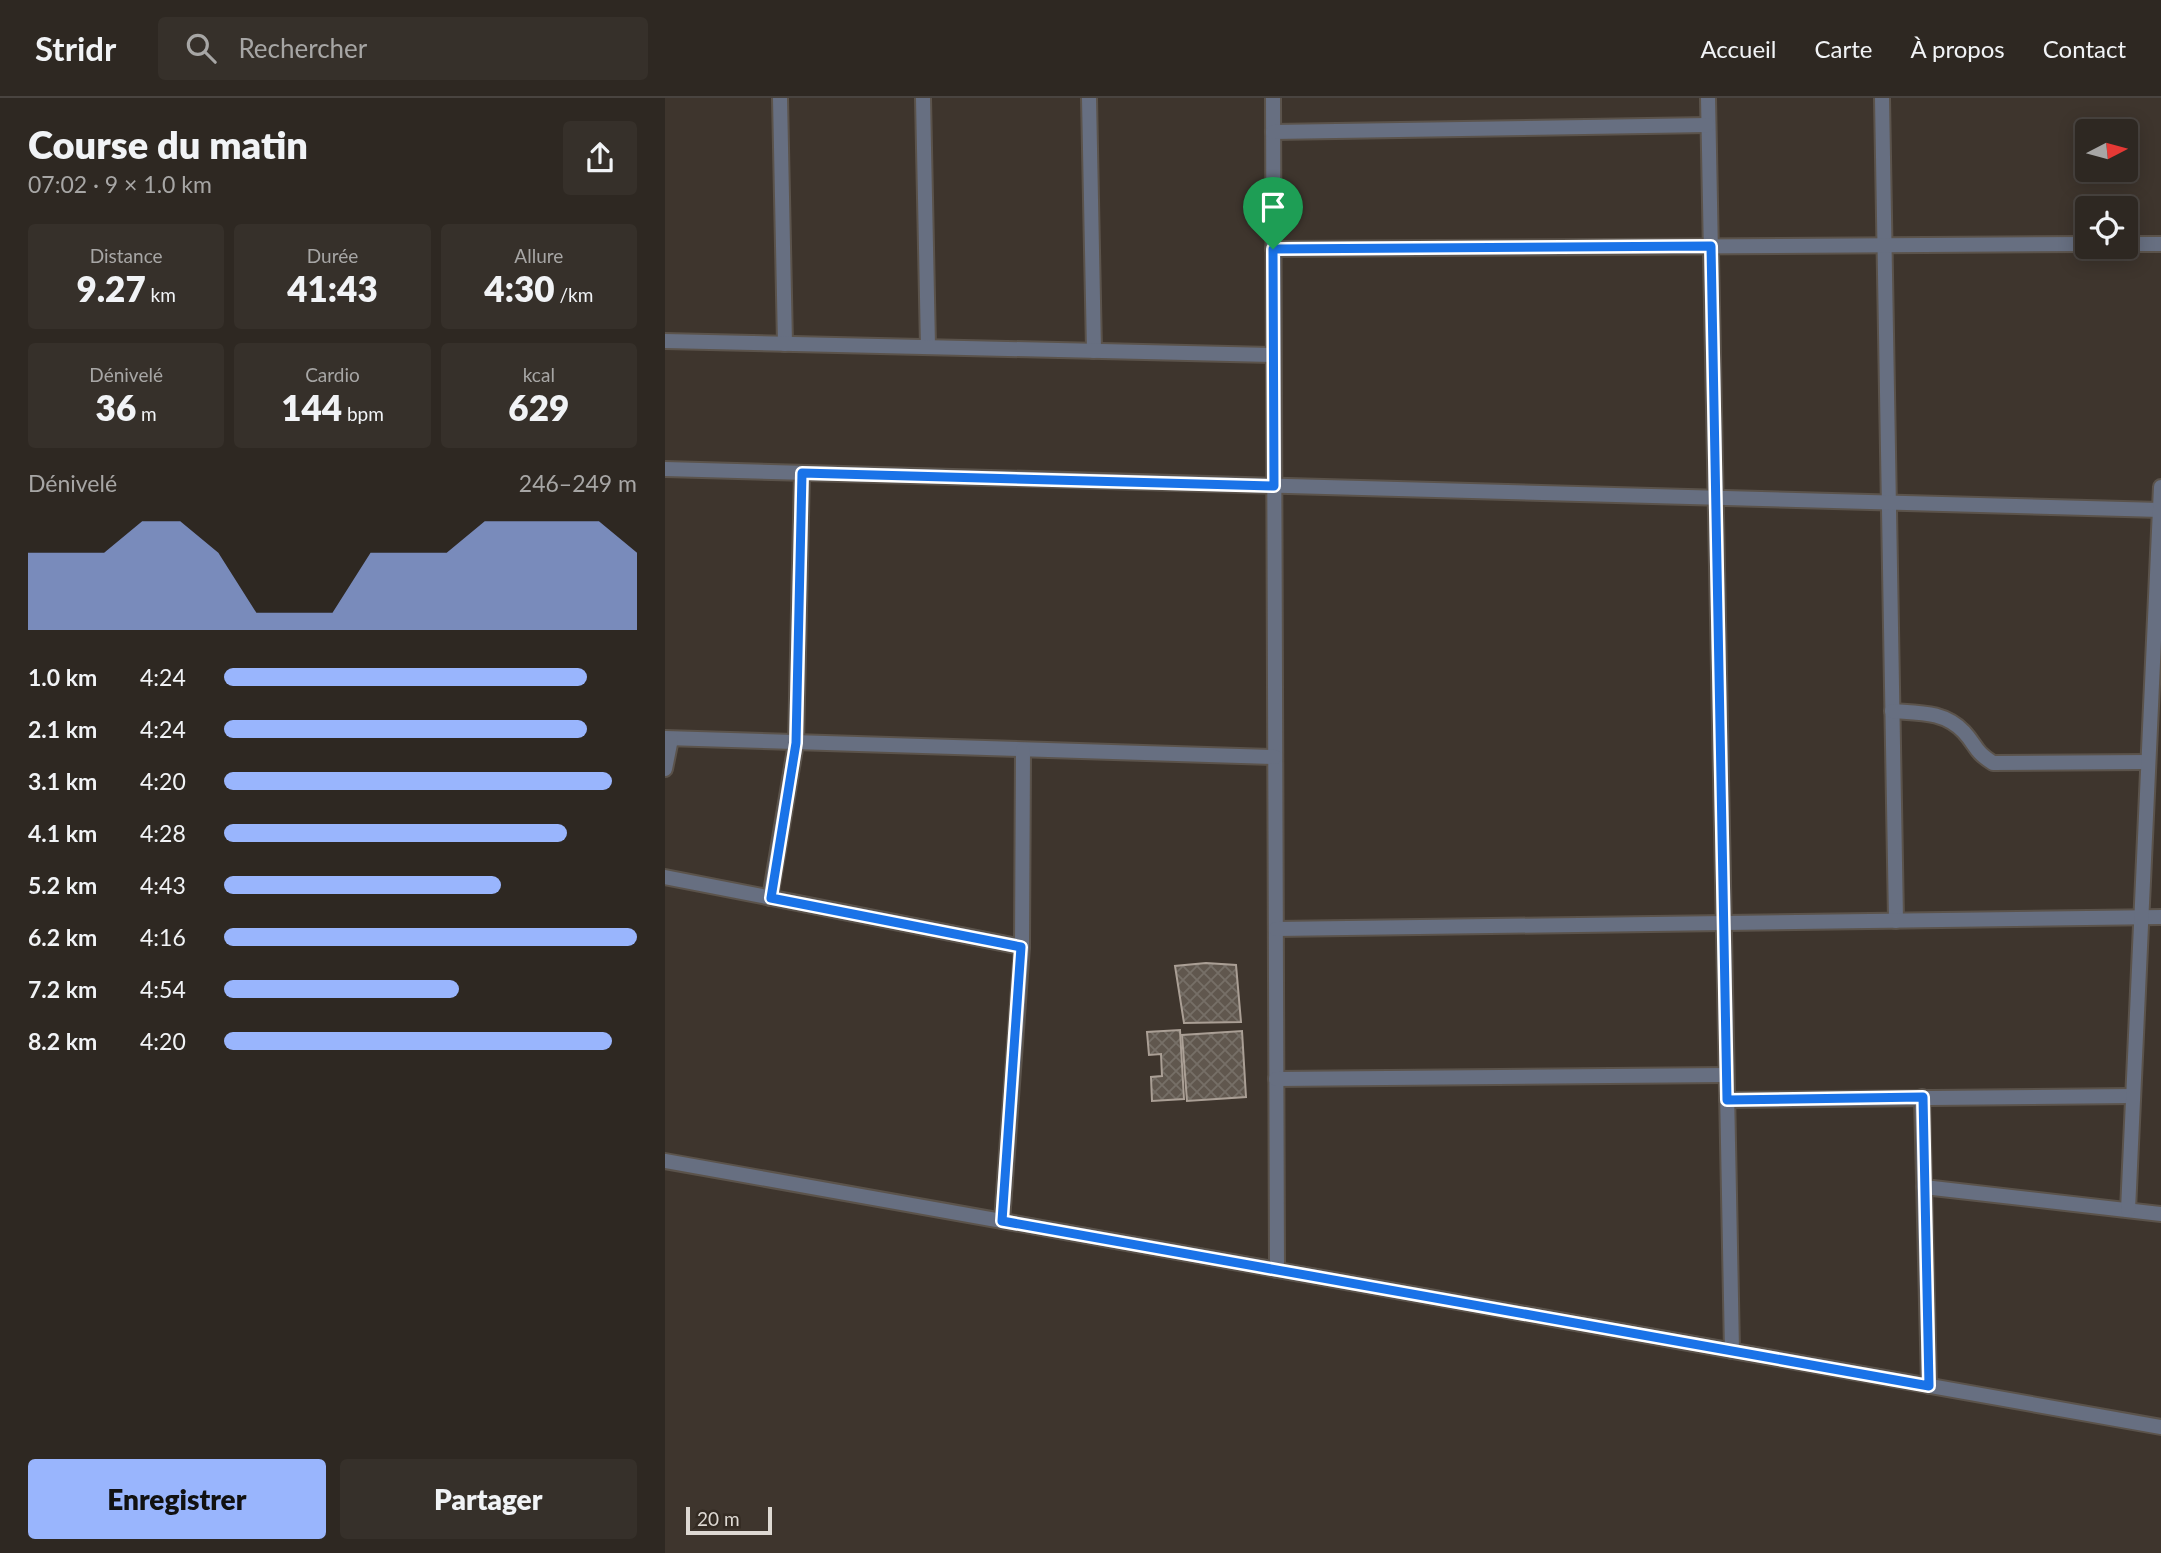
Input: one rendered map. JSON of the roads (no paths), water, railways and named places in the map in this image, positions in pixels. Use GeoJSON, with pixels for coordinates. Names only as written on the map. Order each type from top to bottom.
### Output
{"type":"FeatureCollection","features":[{"type":"Feature","properties":{"kind":"street"},"geometry":{"type":"LineString","coordinates":[[780,98],[785,344]]}},
{"type":"Feature","properties":{"kind":"street"},"geometry":{"type":"LineString","coordinates":[[923,98],[928,347]]}},
{"type":"Feature","properties":{"kind":"street"},"geometry":{"type":"LineString","coordinates":[[1089,98],[1094,351]]}},
{"type":"Feature","properties":{"kind":"street"},"geometry":{"type":"LineString","coordinates":[[1273,98],[1277,1270]]}},
{"type":"Feature","properties":{"kind":"street"},"geometry":{"type":"LineString","coordinates":[[1708,98],[1732,1351]]}},
{"type":"Feature","properties":{"kind":"street"},"geometry":{"type":"LineString","coordinates":[[1882,98],[1896,921]]}},
{"type":"Feature","properties":{"kind":"street"},"geometry":{"type":"LineString","coordinates":[[1273,132],[1709,125]]}},
{"type":"Feature","properties":{"kind":"street"},"geometry":{"type":"LineString","coordinates":[[1273,249],[2075,244]]}},
{"type":"Feature","properties":{"kind":"street"},"geometry":{"type":"LineString","coordinates":[[2138,244],[2161,244]]}},
{"type":"Feature","properties":{"kind":"street"},"geometry":{"type":"LineString","coordinates":[[665,341],[1273,355]]}},
{"type":"Feature","properties":{"kind":"street"},"geometry":{"type":"LineString","coordinates":[[665,469],[2161,510]]}},
{"type":"Feature","properties":{"kind":"street"},"geometry":{"type":"LineString","coordinates":[[771,898],[796,743],[802,473]]}},
{"type":"Feature","properties":{"kind":"street"},"geometry":{"type":"LineString","coordinates":[[2128,1210],[2161,487]]}},
{"type":"Feature","properties":{"kind":"street"},"geometry":{"type":"LineString","coordinates":[[1892,711],[1939,715],[1965,733],[1978,754],[1993,763],[2148,762]]}},
{"type":"Feature","properties":{"kind":"street"},"geometry":{"type":"LineString","coordinates":[[665,769],[668,739],[1275,757]]}},
{"type":"Feature","properties":{"kind":"street"},"geometry":{"type":"LineString","coordinates":[[1002,1221],[1021,947],[1023,750]]}},
{"type":"Feature","properties":{"kind":"street"},"geometry":{"type":"LineString","coordinates":[[665,877],[1021,947]]}},
{"type":"Feature","properties":{"kind":"street"},"geometry":{"type":"LineString","coordinates":[[1276,929],[2161,917]]}},
{"type":"Feature","properties":{"kind":"street"},"geometry":{"type":"LineString","coordinates":[[1276,1079],[1726,1075]]}},
{"type":"Feature","properties":{"kind":"street"},"geometry":{"type":"LineString","coordinates":[[1727,1100],[2133,1096]]}},
{"type":"Feature","properties":{"kind":"street"},"geometry":{"type":"LineString","coordinates":[[1923,1097],[1929,1386]]}},
{"type":"Feature","properties":{"kind":"street"},"geometry":{"type":"LineString","coordinates":[[665,1161],[2161,1427]]}},
{"type":"Feature","properties":{"kind":"street"},"geometry":{"type":"LineString","coordinates":[[1924,1187],[2161,1214]]}}]}
